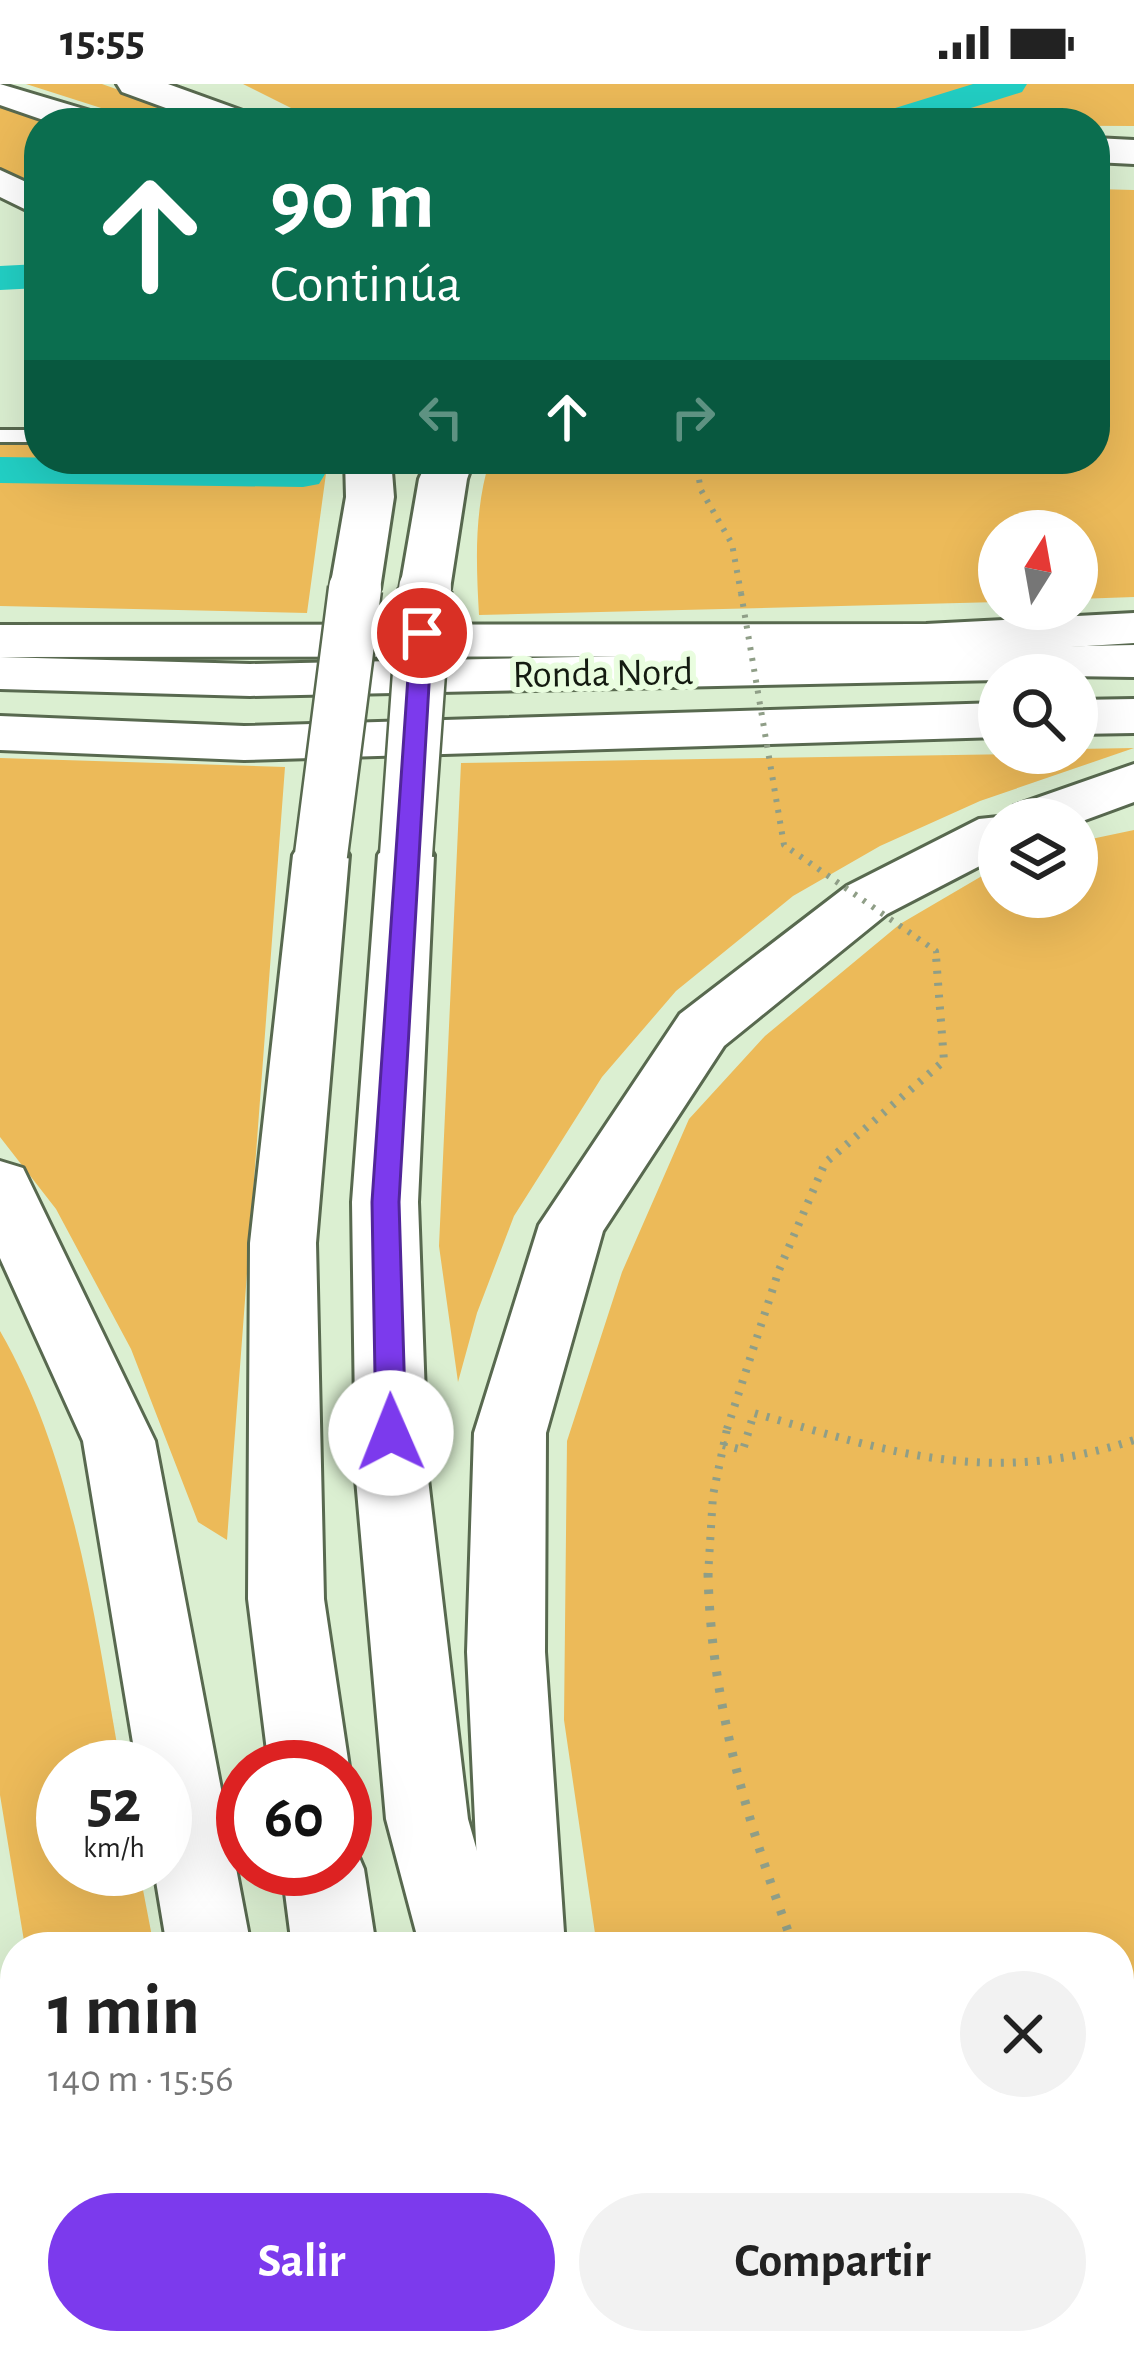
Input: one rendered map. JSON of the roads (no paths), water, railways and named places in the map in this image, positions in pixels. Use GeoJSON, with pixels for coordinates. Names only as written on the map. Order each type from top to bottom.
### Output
{"type":"FeatureCollection","features":[{"type":"Feature","properties":{"kind":"main road"},"geometry":{"type":"LineString","coordinates":[[0,93],[45,108]]}},
{"type":"Feature","properties":{"kind":"main road"},"geometry":{"type":"LineString","coordinates":[[305,1740],[286,1599],[283,1243],[322,855],[355,589],[375,474]]}},
{"type":"Feature","properties":{"kind":"main road"},"geometry":{"type":"LineString","coordinates":[[445,474],[425,589],[386,1202],[392,1479],[427,1819],[458,1932]]}},
{"type":"Feature","properties":{"kind":"main road"},"geometry":{"type":"LineString","coordinates":[[0,639],[926,640],[1134,628]]}},
{"type":"Feature","properties":{"kind":"main road","name":"Ronda Nord"},"geometry":{"type":"LineString","coordinates":[[0,673],[250,680],[1134,661]]}},
{"type":"Feature","properties":{"kind":"main road"},"geometry":{"type":"LineString","coordinates":[[1098,717],[1134,716]]}},
{"type":"Feature","properties":{"kind":"main road","name":"Ronda Nord"},"geometry":{"type":"LineString","coordinates":[[0,733],[244,743],[978,721]]}},
{"type":"Feature","properties":{"kind":"main road"},"geometry":{"type":"LineString","coordinates":[[1091,798],[1134,782]]}},
{"type":"Feature","properties":{"kind":"main road"},"geometry":{"type":"LineString","coordinates":[[522,1932],[506,1652],[510,1433],[572,1225],[702,1030],[867,899],[978,843]]}},
{"type":"Feature","properties":{"kind":"main road"},"geometry":{"type":"LineString","coordinates":[[0,1186],[118,1442],[205,1932]]}},
{"type":"Feature","properties":{"kind":"main road"},"geometry":{"type":"LineString","coordinates":[[327,1896],[332,1932]]}},
{"type":"Feature","properties":{"kind":"street"},"geometry":{"type":"LineString","coordinates":[[135,84],[200,108]]}},
{"type":"Feature","properties":{"kind":"waterway"},"geometry":{"type":"LineString","coordinates":[[933,108],[1009,84]]}},
{"type":"Feature","properties":{"kind":"waterway"},"geometry":{"type":"LineString","coordinates":[[0,278],[24,277]]}},
{"type":"Feature","properties":{"kind":"waterway"},"geometry":{"type":"LineString","coordinates":[[0,470],[24,470]]}}]}
